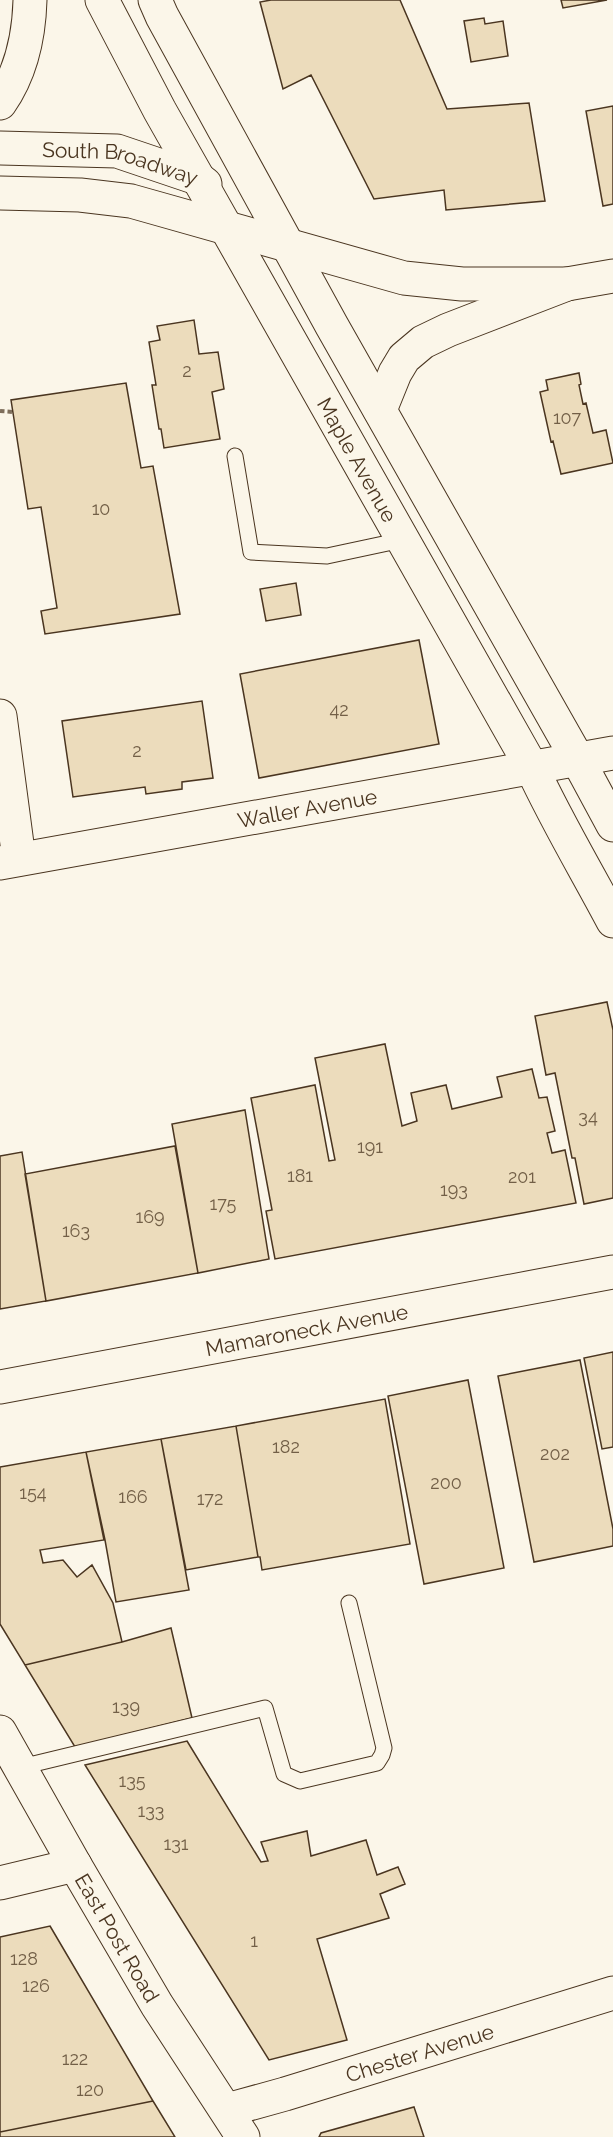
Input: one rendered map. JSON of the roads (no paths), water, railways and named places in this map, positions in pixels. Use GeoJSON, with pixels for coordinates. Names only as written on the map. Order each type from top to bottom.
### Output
{"type":"FeatureCollection","features":[{"type":"Feature","properties":{"kind":"main road"},"geometry":{"type":"LineString","coordinates":[[0,103],[13,81],[25,47],[30,0]]}},
{"type":"Feature","properties":{"kind":"main road","name":"Maple Avenue"},"geometry":{"type":"LineString","coordinates":[[102,0],[197,178],[532,768],[547,801],[613,921]]}},
{"type":"Feature","properties":{"kind":"main road","name":"Maple Avenue"},"geometry":{"type":"LineString","coordinates":[[155,0],[288,246],[613,825]]}},
{"type":"Feature","properties":{"kind":"main road","name":"South Broadway"},"geometry":{"type":"LineString","coordinates":[[0,148],[117,151],[197,178],[288,246]]}},
{"type":"Feature","properties":{"kind":"main road","name":"South Broadway"},"geometry":{"type":"LineString","coordinates":[[0,193],[80,195],[130,201],[404,278],[462,284],[567,284],[613,276]]}},
{"type":"Feature","properties":{"kind":"main road","name":"South Broadway"},"geometry":{"type":"LineString","coordinates":[[380,410],[395,373],[404,358],[423,342],[567,284]]}},
{"type":"Feature","properties":{"kind":"main road"},"geometry":{"type":"LineString","coordinates":[[0,716],[10,861]]}},
{"type":"Feature","properties":{"kind":"main road","name":"Waller Avenue"},"geometry":{"type":"LineString","coordinates":[[10,861],[613,753]]}},
{"type":"Feature","properties":{"kind":"main road","name":"Mamaroneck Avenue"},"geometry":{"type":"LineString","coordinates":[[0,1387],[613,1272]]}},
{"type":"Feature","properties":{"kind":"main road","name":"East Post Road"},"geometry":{"type":"LineString","coordinates":[[0,1732],[157,2005],[235,2123]]}},
{"type":"Feature","properties":{"kind":"main road"},"geometry":{"type":"LineString","coordinates":[[0,1883],[75,1865]]}},
{"type":"Feature","properties":{"kind":"main road","name":"Chester Avenue"},"geometry":{"type":"LineString","coordinates":[[235,2123],[285,2094],[613,1993]]}},
{"type":"Feature","properties":{"kind":"lane"},"geometry":{"type":"LineString","coordinates":[[235,456],[251,552],[327,556],[402,540]]}},
{"type":"Feature","properties":{"kind":"lane"},"geometry":{"type":"LineString","coordinates":[[21,1767],[265,1708],[284,1774],[291,1778],[300,1781],[377,1763],[384,1748],[349,1603]]}}]}
